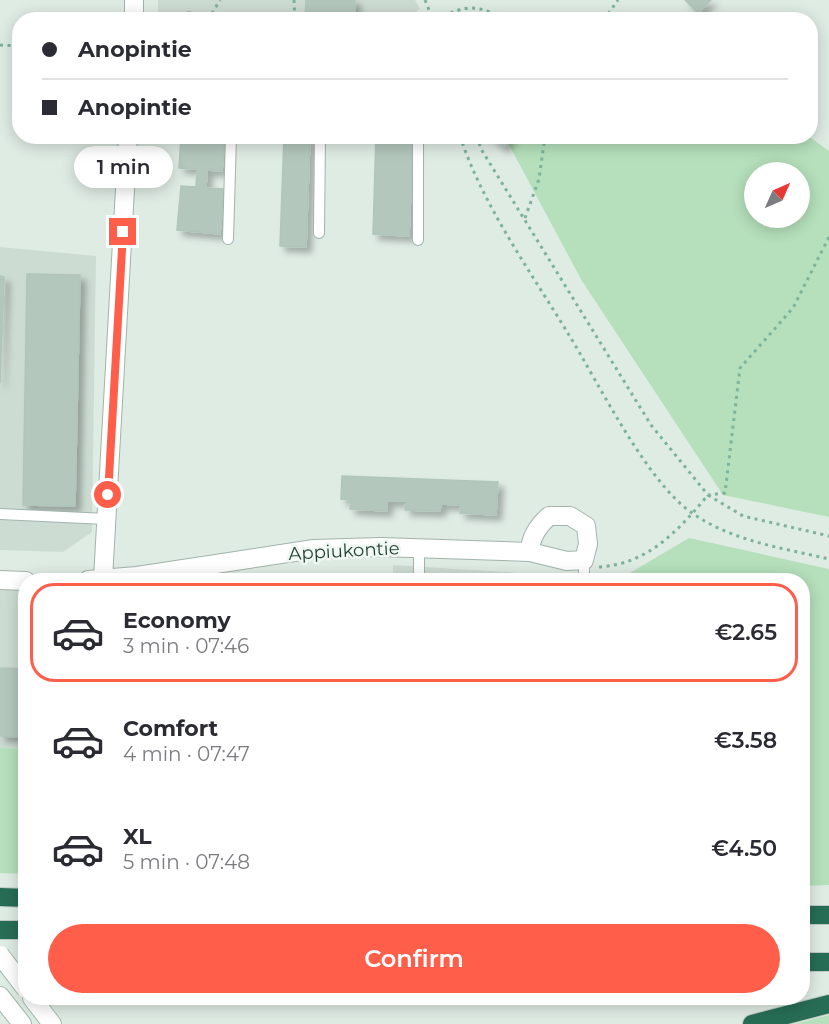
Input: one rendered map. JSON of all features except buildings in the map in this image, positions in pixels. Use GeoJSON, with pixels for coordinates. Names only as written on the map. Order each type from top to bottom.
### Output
{"type":"FeatureCollection","features":[{"type":"Feature","properties":{"kind":"highway"},"geometry":{"type":"LineString","coordinates":[[0,897],[18,898]]}},
{"type":"Feature","properties":{"kind":"highway"},"geometry":{"type":"LineString","coordinates":[[810,915],[829,915]]}},
{"type":"Feature","properties":{"kind":"highway"},"geometry":{"type":"LineString","coordinates":[[0,930],[18,930]]}},
{"type":"Feature","properties":{"kind":"highway"},"geometry":{"type":"LineString","coordinates":[[810,962],[829,962]]}},
{"type":"Feature","properties":{"kind":"highway"},"geometry":{"type":"LineString","coordinates":[[0,974],[18,973]]}},
{"type":"Feature","properties":{"kind":"highway"},"geometry":{"type":"LineString","coordinates":[[752,1024],[829,1004]]}},
{"type":"Feature","properties":{"kind":"street"},"geometry":{"type":"LineString","coordinates":[[96,573],[106,519],[128,144]]}},
{"type":"Feature","properties":{"kind":"street"},"geometry":{"type":"LineString","coordinates":[[530,552],[530,544],[538,527],[549,516],[570,516],[586,526],[592,564]]}},
{"type":"Feature","properties":{"kind":"street","name":"Appiukontie"},"geometry":{"type":"LineString","coordinates":[[168,573],[314,549],[530,552],[567,561],[592,564]]}},
{"type":"Feature","properties":{"kind":"street"},"geometry":{"type":"LineString","coordinates":[[0,580],[18,581]]}},
{"type":"Feature","properties":{"kind":"street"},"geometry":{"type":"LineString","coordinates":[[0,955],[18,979]]}},
{"type":"Feature","properties":{"kind":"street"},"geometry":{"type":"LineString","coordinates":[[0,996],[22,1024]]}},
{"type":"Feature","properties":{"kind":"street"},"geometry":{"type":"LineString","coordinates":[[37,1005],[52,1024]]}},
{"type":"Feature","properties":{"kind":"lane"},"geometry":{"type":"LineString","coordinates":[[228,239],[231,144]]}},
{"type":"Feature","properties":{"kind":"lane"},"geometry":{"type":"LineString","coordinates":[[319,233],[321,144]]}},
{"type":"Feature","properties":{"kind":"lane"},"geometry":{"type":"LineString","coordinates":[[418,144],[418,240]]}},
{"type":"Feature","properties":{"kind":"lane"},"geometry":{"type":"LineString","coordinates":[[0,514],[106,519]]}},
{"type":"Feature","properties":{"kind":"lane"},"geometry":{"type":"LineString","coordinates":[[419,549],[419,573]]}},
{"type":"Feature","properties":{"kind":"lane"},"geometry":{"type":"LineString","coordinates":[[588,573],[592,564]]}},
{"type":"Feature","properties":{"kind":"path"},"geometry":{"type":"LineString","coordinates":[[451,12],[459,8],[484,9],[491,12]]}},
{"type":"Feature","properties":{"kind":"path"},"geometry":{"type":"LineString","coordinates":[[463,144],[469,164],[624,426],[669,495],[721,530],[749,540],[829,560]]}},
{"type":"Feature","properties":{"kind":"path"},"geometry":{"type":"LineString","coordinates":[[479,144],[651,425],[708,495],[743,516],[829,536]]}},
{"type":"Feature","properties":{"kind":"path"},"geometry":{"type":"LineString","coordinates":[[525,219],[539,179],[543,144]]}},
{"type":"Feature","properties":{"kind":"path"},"geometry":{"type":"LineString","coordinates":[[592,564],[625,564],[649,552],[693,513],[708,495],[725,493],[740,368],[793,308],[829,237]]}},
{"type":"Feature","properties":{"kind":"shaded area"},"geometry":{"type":"Polygon","coordinates":[[[158,0],[415,0],[420,9],[416,12],[158,12],[158,0]]]}},
{"type":"Feature","properties":{"kind":"shaded area"},"geometry":{"type":"Polygon","coordinates":[[[0,247],[96,256],[92,532],[63,552],[0,550],[0,247]]]}},
{"type":"Feature","properties":{"kind":"shaded area"},"geometry":{"type":"Polygon","coordinates":[[[393,565],[522,573],[393,573],[393,565]]]}},
{"type":"Feature","properties":{"kind":"shaded area"},"geometry":{"type":"Polygon","coordinates":[[[0,590],[18,590],[18,749],[0,748],[0,590]]]}},
{"type":"Feature","properties":{"kind":"green space"},"geometry":{"type":"Polygon","coordinates":[[[818,143],[829,151],[829,517],[723,495],[582,281],[509,144],[818,143]]]}},
{"type":"Feature","properties":{"kind":"green space"},"geometry":{"type":"Polygon","coordinates":[[[689,538],[829,569],[829,885],[810,886],[810,573],[630,573],[689,538]]]}},
{"type":"Feature","properties":{"kind":"green space"},"geometry":{"type":"Polygon","coordinates":[[[0,748],[18,749],[18,874],[0,873],[0,748]]]}},
{"type":"Feature","properties":{"kind":"green space"},"geometry":{"type":"Polygon","coordinates":[[[829,1015],[829,1024],[795,1024],[829,1015]]]}},
{"type":"Feature","properties":{"kind":"route"},"geometry":{"type":"LineString","coordinates":[[108,495],[123,232]]}}]}
